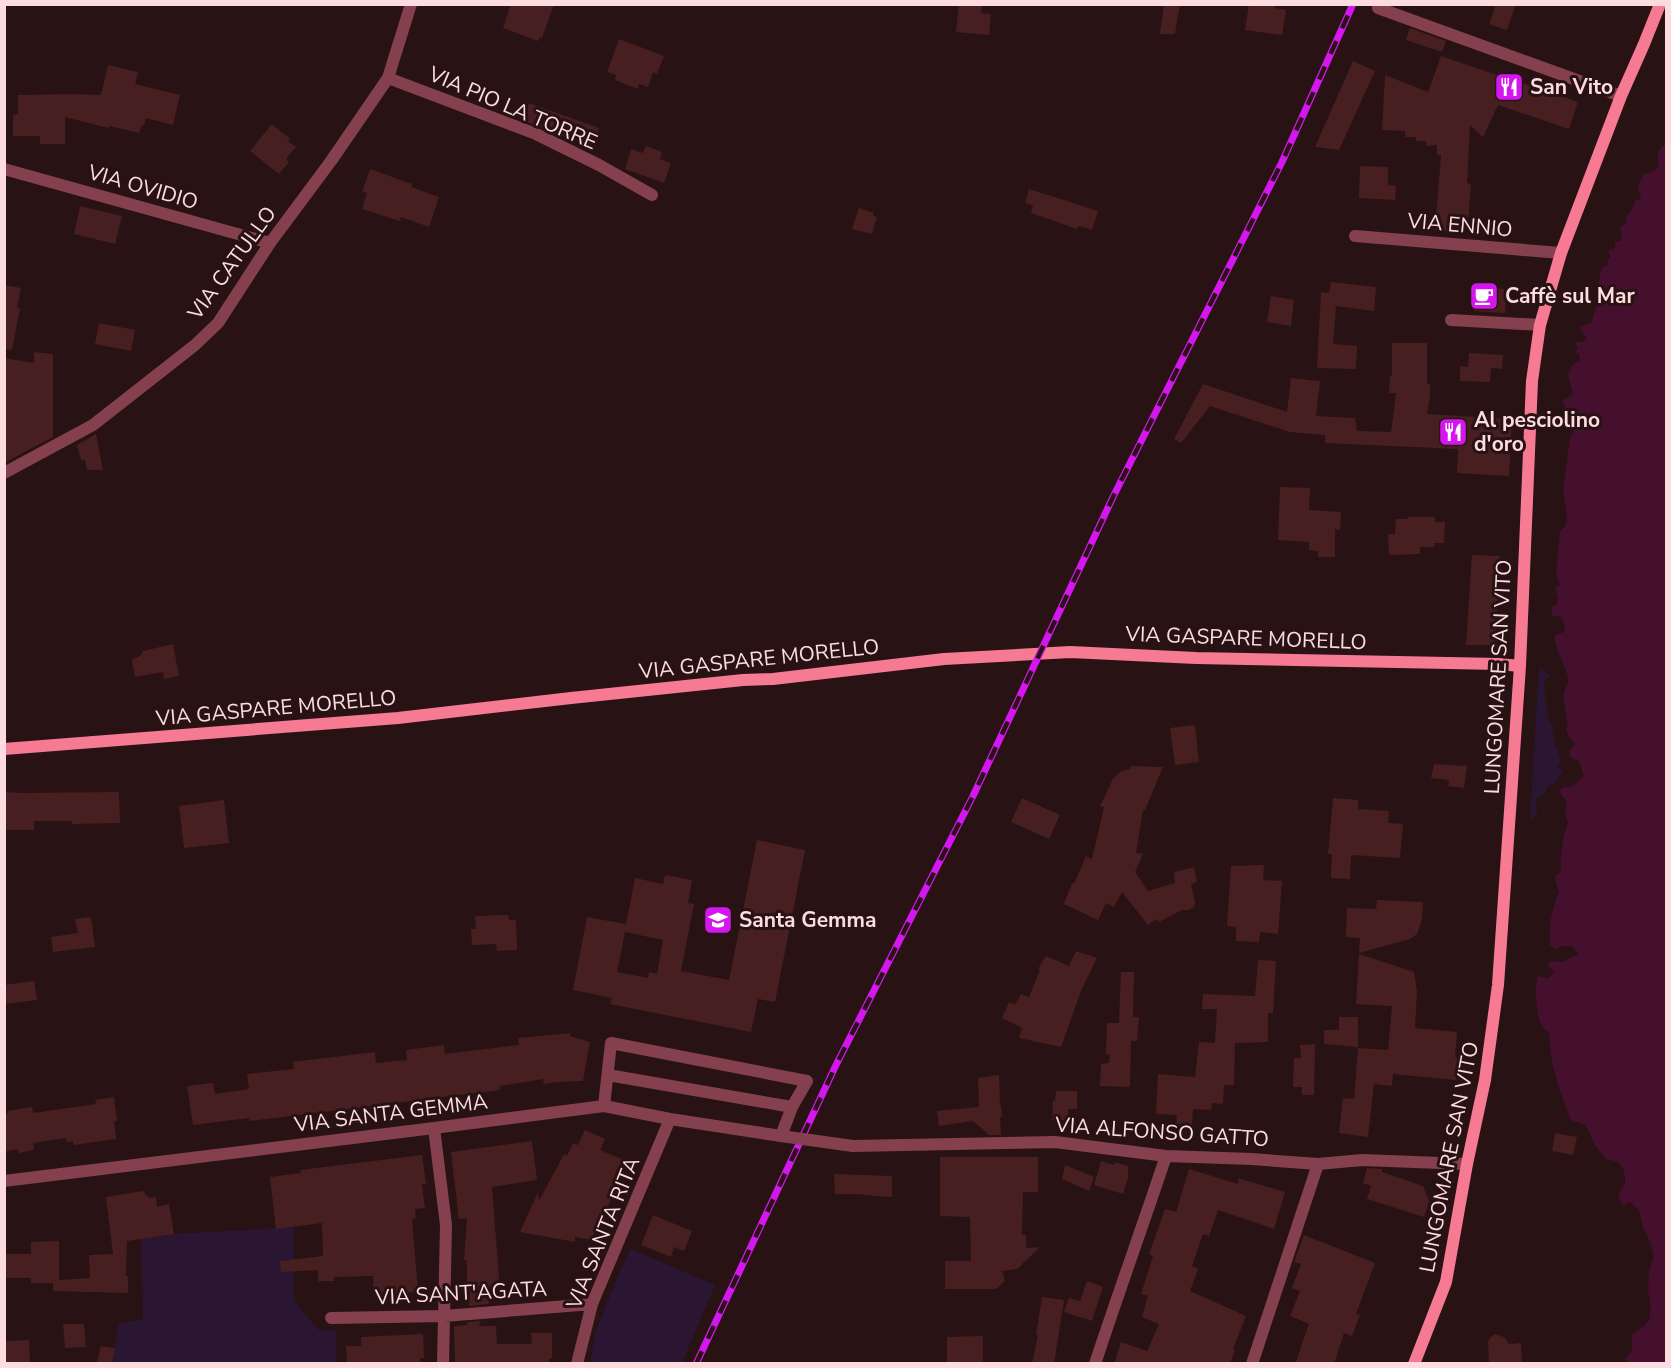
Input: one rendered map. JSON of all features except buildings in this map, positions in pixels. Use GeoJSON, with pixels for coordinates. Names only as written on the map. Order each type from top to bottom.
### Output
{"type":"FeatureCollection","features":[{"type":"Feature","properties":{"kind":"street","name":"VIA CATULLO"},"geometry":{"type":"LineString","coordinates":[[4,473],[93,425],[195,345],[218,323],[270,243],[331,161],[388,78],[411,4]]}},
{"type":"Feature","properties":{"kind":"street"},"geometry":{"type":"LineString","coordinates":[[1379,4],[1378,8],[1621,96]]}},
{"type":"Feature","properties":{"kind":"street","name":"LUNGOMARE SAN VITO"},"geometry":{"type":"LineString","coordinates":[[1414,1364],[1446,1282],[1485,1080],[1498,985],[1520,666],[1532,381],[1540,325],[1561,253],[1621,96],[1660,4]]}},
{"type":"Feature","properties":{"kind":"street","name":"VIA PIO LA TORRE"},"geometry":{"type":"LineString","coordinates":[[388,78],[536,134],[599,165],[652,195]]}},
{"type":"Feature","properties":{"kind":"street","name":"VIA OVIDIO"},"geometry":{"type":"LineString","coordinates":[[7,170],[270,243]]}},
{"type":"Feature","properties":{"kind":"street","name":"VIA ENNIO"},"geometry":{"type":"LineString","coordinates":[[1355,236],[1561,253]]}},
{"type":"Feature","properties":{"kind":"street"},"geometry":{"type":"LineString","coordinates":[[1450,320],[1540,325]]}},
{"type":"Feature","properties":{"kind":"street","name":"VIA GASPARE MORELLO"},"geometry":{"type":"LineString","coordinates":[[4,749],[398,718],[944,659],[1036,653],[1499,663],[1520,666]]}},
{"type":"Feature","properties":{"kind":"street"},"geometry":{"type":"LineString","coordinates":[[604,1106],[611,1043],[807,1081],[792,1107],[781,1136]]}},
{"type":"Feature","properties":{"kind":"street"},"geometry":{"type":"LineString","coordinates":[[608,1076],[792,1107]]}},
{"type":"Feature","properties":{"kind":"street","name":"VIA SANTA GEMMA"},"geometry":{"type":"LineString","coordinates":[[4,1181],[604,1106],[781,1136]]}},
{"type":"Feature","properties":{"kind":"street","name":"VIA SANTA RITA"},"geometry":{"type":"LineString","coordinates":[[577,1364],[592,1304],[670,1119]]}},
{"type":"Feature","properties":{"kind":"street"},"geometry":{"type":"LineString","coordinates":[[434,1128],[446,1225],[443,1364]]}},
{"type":"Feature","properties":{"kind":"street","name":"VIA ALFONSO GATTO"},"geometry":{"type":"LineString","coordinates":[[781,1136],[853,1146],[1054,1142],[1166,1156],[1251,1158],[1318,1164],[1362,1160],[1467,1164]]}},
{"type":"Feature","properties":{"kind":"street"},"geometry":{"type":"LineString","coordinates":[[1095,1364],[1166,1156]]}},
{"type":"Feature","properties":{"kind":"street"},"geometry":{"type":"LineString","coordinates":[[1252,1364],[1318,1164]]}},
{"type":"Feature","properties":{"kind":"street","name":"VIA SANT'AGATA"},"geometry":{"type":"LineString","coordinates":[[331,1318],[444,1316],[592,1304]]}},
{"type":"Feature","properties":{"kind":"shaded area"},"geometry":{"type":"Polygon","coordinates":[[[1666,144],[1666,1363],[1629,1364],[1625,1360],[1632,1350],[1632,1334],[1649,1320],[1651,1307],[1648,1291],[1649,1270],[1654,1256],[1639,1210],[1630,1202],[1623,1206],[1618,1195],[1625,1184],[1622,1166],[1616,1161],[1607,1159],[1600,1152],[1586,1125],[1571,1120],[1556,1077],[1549,1033],[1542,1026],[1538,1016],[1536,986],[1538,976],[1548,978],[1555,973],[1549,967],[1549,961],[1563,962],[1578,954],[1572,946],[1555,949],[1550,945],[1551,918],[1559,892],[1555,877],[1561,871],[1564,835],[1568,823],[1565,813],[1567,802],[1560,793],[1561,788],[1573,786],[1584,776],[1579,761],[1569,755],[1575,744],[1566,731],[1564,693],[1568,680],[1555,640],[1555,635],[1564,632],[1565,626],[1561,617],[1552,615],[1551,607],[1557,604],[1555,588],[1560,584],[1556,574],[1560,531],[1566,525],[1567,514],[1563,491],[1570,438],[1576,427],[1562,400],[1573,395],[1568,374],[1573,364],[1580,360],[1579,353],[1574,353],[1578,348],[1575,342],[1584,342],[1587,338],[1579,327],[1591,323],[1601,293],[1598,284],[1601,270],[1608,264],[1607,259],[1610,257],[1608,251],[1615,248],[1615,242],[1622,240],[1620,227],[1626,224],[1627,215],[1633,208],[1634,202],[1641,198],[1638,186],[1644,174],[1652,172],[1659,166],[1658,154],[1666,144]]]}},
{"type":"Feature","properties":{"kind":"shaded area"},"geometry":{"type":"Polygon","coordinates":[[[1539,667],[1550,675],[1544,682],[1548,718],[1562,762],[1556,766],[1563,771],[1554,784],[1547,787],[1544,795],[1536,798],[1537,813],[1530,820],[1539,667]]]}},
{"type":"Feature","properties":{"kind":"shaded area"},"geometry":{"type":"Polygon","coordinates":[[[294,1227],[294,1301],[319,1330],[336,1330],[336,1363],[112,1364],[119,1323],[143,1320],[141,1239],[174,1234],[294,1227]]]}},
{"type":"Feature","properties":{"kind":"shaded area"},"geometry":{"type":"Polygon","coordinates":[[[631,1249],[715,1285],[682,1363],[590,1363],[595,1333],[631,1249]]]}},
{"type":"Feature","properties":{"kind":"railway"},"geometry":{"type":"LineString","coordinates":[[696,1364],[836,1065],[973,796],[1113,497],[1282,162],[1353,4]]}},
{"type":"Feature","properties":{"kind":"place","name":"San Vito"},"geometry":{"type":"Point","coordinates":[1509,87]}},
{"type":"Feature","properties":{"kind":"place","name":"Caffè sul Mar"},"geometry":{"type":"Point","coordinates":[1484,296]}},
{"type":"Feature","properties":{"kind":"place","name":"Al pesciolino d'oro"},"geometry":{"type":"Point","coordinates":[1453,432]}},
{"type":"Feature","properties":{"kind":"place","name":"Santa Gemma"},"geometry":{"type":"Point","coordinates":[718,920]}}]}
